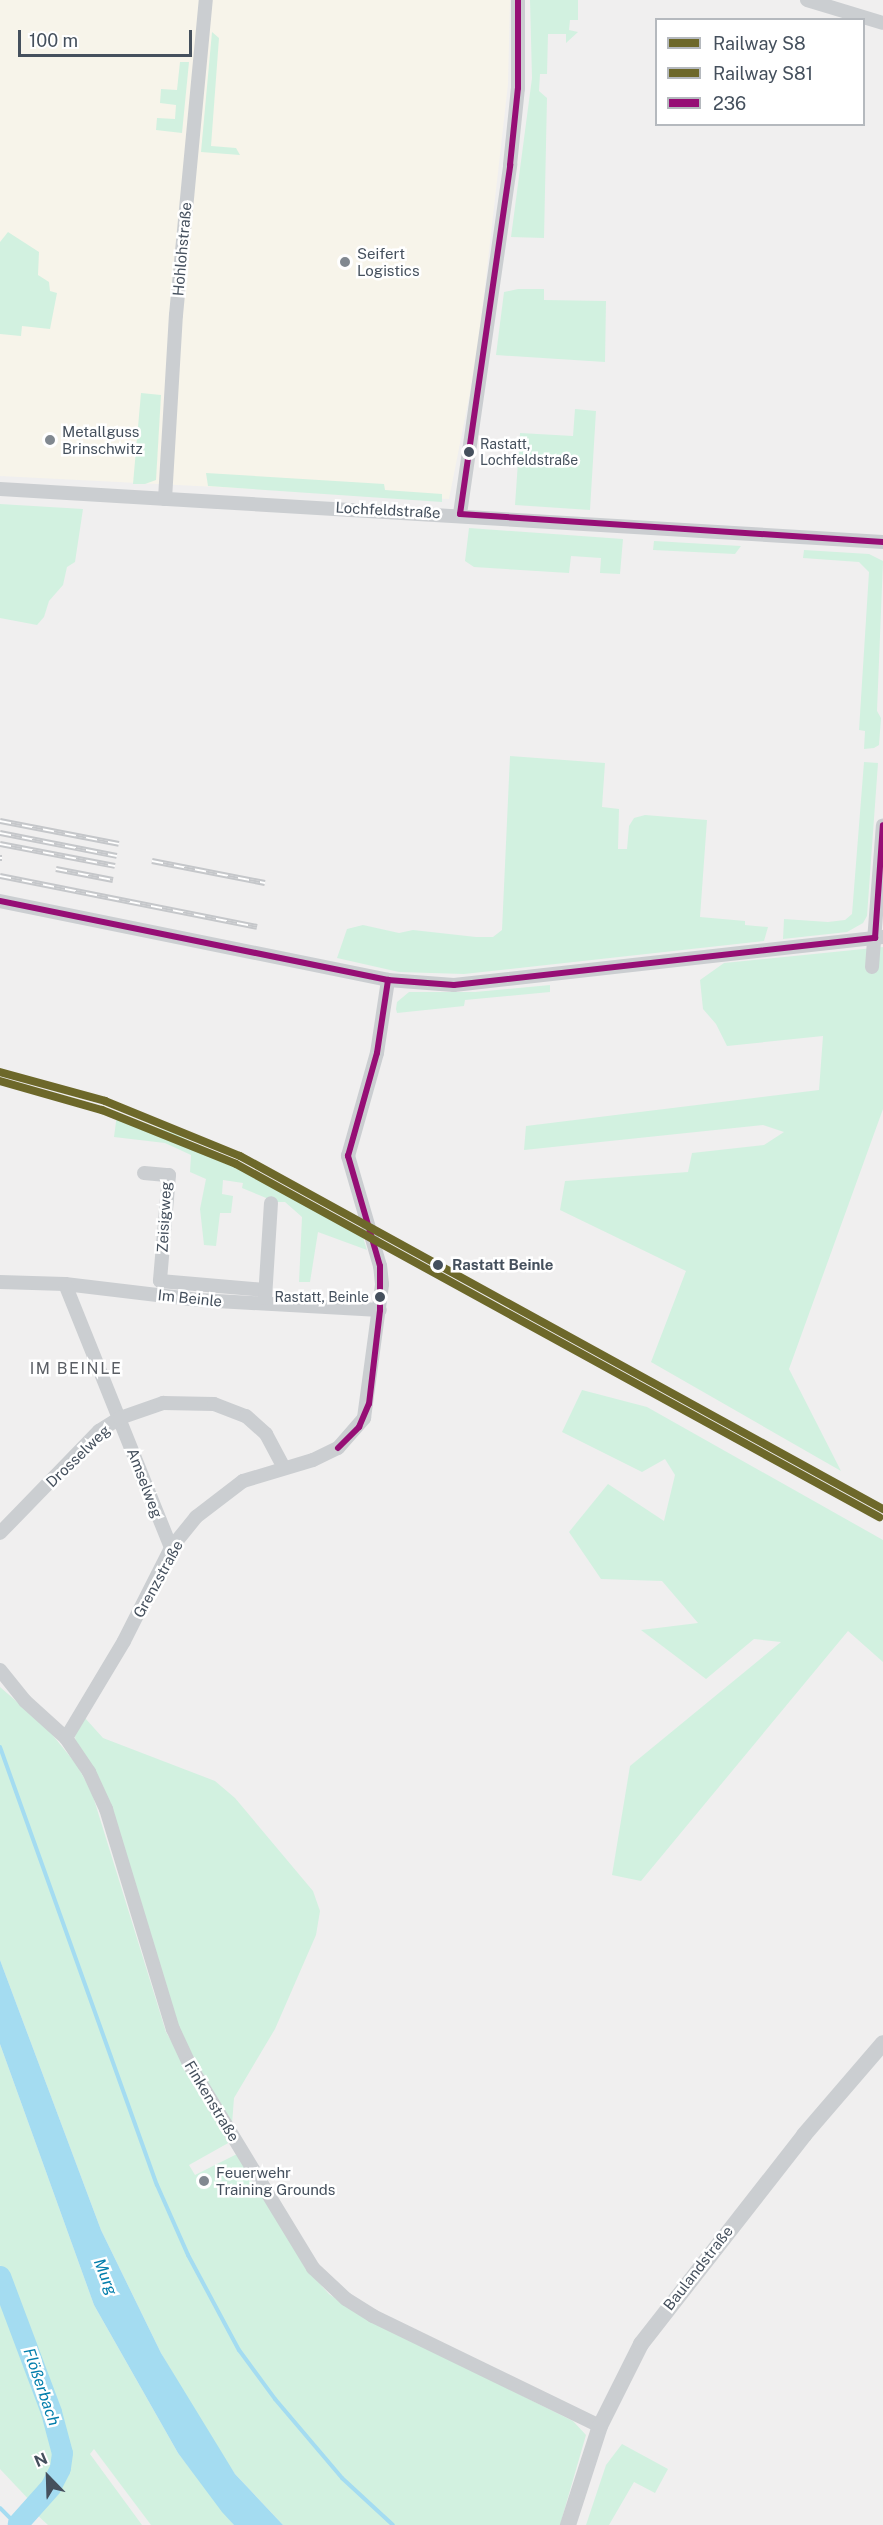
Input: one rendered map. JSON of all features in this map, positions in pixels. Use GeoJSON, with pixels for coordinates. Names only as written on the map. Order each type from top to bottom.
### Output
{"type":"FeatureCollection","features":[{"type":"Feature","properties":{"kind":"street","name":"Hohlohstraße"},"geometry":{"type":"LineString","coordinates":[[165,499],[176,315],[206,0]]}},
{"type":"Feature","properties":{"kind":"street"},"geometry":{"type":"LineString","coordinates":[[460,514],[510,165],[518,88],[518,0]]}},
{"type":"Feature","properties":{"kind":"street"},"geometry":{"type":"LineString","coordinates":[[807,0],[883,23]]}},
{"type":"Feature","properties":{"kind":"street","name":"Lochfeldstraße"},"geometry":{"type":"LineString","coordinates":[[0,489],[460,514],[883,542]]}},
{"type":"Feature","properties":{"kind":"street"},"geometry":{"type":"LineString","coordinates":[[872,967],[879,937],[883,825]]}},
{"type":"Feature","properties":{"kind":"street"},"geometry":{"type":"LineString","coordinates":[[0,901],[388,980],[479,984],[879,937]]}},
{"type":"Feature","properties":{"kind":"street","name":"Grenzstraße"},"geometry":{"type":"LineString","coordinates":[[66,1738],[124,1641],[171,1548],[196,1517],[225,1491],[243,1480],[324,1455],[358,1428],[369,1404],[380,1310],[380,1266],[348,1156],[377,1053],[388,980]]}},
{"type":"Feature","properties":{"kind":"street","name":"Zeisigweg"},"geometry":{"type":"LineString","coordinates":[[144,1173],[169,1175],[160,1281]]}},
{"type":"Feature","properties":{"kind":"street"},"geometry":{"type":"LineString","coordinates":[[265,1297],[271,1203]]}},
{"type":"Feature","properties":{"kind":"street","name":"Im Beinle"},"geometry":{"type":"LineString","coordinates":[[160,1281],[265,1297],[380,1310]]}},
{"type":"Feature","properties":{"kind":"street","name":"Im Beinle"},"geometry":{"type":"LineString","coordinates":[[0,1282],[65,1284],[199,1300],[265,1297]]}},
{"type":"Feature","properties":{"kind":"street","name":"Amselweg"},"geometry":{"type":"LineString","coordinates":[[65,1284],[171,1548]]}},
{"type":"Feature","properties":{"kind":"street","name":"Drosselweg"},"geometry":{"type":"LineString","coordinates":[[0,1533],[87,1442],[120,1418],[178,1401],[232,1409],[266,1434],[284,1468]]}},
{"type":"Feature","properties":{"kind":"street","name":"Finkenstraße"},"geometry":{"type":"LineString","coordinates":[[0,1670],[25,1701],[66,1738],[89,1772],[106,1809],[173,2029],[189,2064],[313,2268],[346,2299],[373,2316],[600,2426]]}},
{"type":"Feature","properties":{"kind":"street","name":"Baulandstraße"},"geometry":{"type":"LineString","coordinates":[[568,2525],[600,2426],[641,2344],[674,2297],[804,2135],[883,2043]]}},
{"type":"Feature","properties":{"kind":"shaded area"},"geometry":{"type":"Polygon","coordinates":[[[0,0],[510,0],[508,84],[477,357],[449,499],[0,476],[0,0]]]}},
{"type":"Feature","properties":{"kind":"green space"},"geometry":{"type":"Polygon","coordinates":[[[530,0],[578,0],[578,20],[570,20],[569,30],[578,32],[566,43],[566,34],[548,34],[547,74],[540,74],[539,91],[547,98],[544,238],[511,237],[532,78],[530,0]]]}},
{"type":"Feature","properties":{"kind":"green space"},"geometry":{"type":"Polygon","coordinates":[[[212,32],[219,38],[211,146],[236,148],[240,155],[201,152],[212,32]]]}},
{"type":"Feature","properties":{"kind":"green space"},"geometry":{"type":"Polygon","coordinates":[[[180,62],[189,62],[182,133],[156,130],[157,118],[175,119],[176,105],[160,103],[161,89],[177,90],[180,62]]]}},
{"type":"Feature","properties":{"kind":"green space"},"geometry":{"type":"Polygon","coordinates":[[[8,232],[39,252],[38,275],[49,282],[50,291],[57,293],[50,329],[22,326],[21,336],[0,334],[0,242],[8,232]]]}},
{"type":"Feature","properties":{"kind":"green space"},"geometry":{"type":"Polygon","coordinates":[[[518,289],[544,289],[544,300],[606,301],[605,362],[496,355],[504,292],[518,289]]]}},
{"type":"Feature","properties":{"kind":"green space"},"geometry":{"type":"Polygon","coordinates":[[[141,393],[161,395],[156,480],[145,484],[133,484],[141,393]]]}},
{"type":"Feature","properties":{"kind":"green space"},"geometry":{"type":"Polygon","coordinates":[[[575,409],[596,411],[590,510],[515,505],[520,433],[573,436],[575,409]]]}},
{"type":"Feature","properties":{"kind":"green space"},"geometry":{"type":"Polygon","coordinates":[[[206,473],[384,484],[385,490],[442,494],[442,502],[208,486],[206,473]]]}},
{"type":"Feature","properties":{"kind":"green space"},"geometry":{"type":"Polygon","coordinates":[[[0,504],[83,509],[75,562],[67,567],[63,585],[49,601],[44,617],[37,625],[0,618],[0,504]]]}},
{"type":"Feature","properties":{"kind":"green space"},"geometry":{"type":"Polygon","coordinates":[[[469,528],[623,539],[620,574],[600,573],[601,558],[571,556],[569,573],[474,567],[465,561],[469,528]]]}},
{"type":"Feature","properties":{"kind":"green space"},"geometry":{"type":"Polygon","coordinates":[[[654,541],[741,546],[735,554],[653,550],[654,541]]]}},
{"type":"Feature","properties":{"kind":"green space"},"geometry":{"type":"Polygon","coordinates":[[[804,550],[869,554],[883,561],[877,711],[881,718],[879,745],[874,748],[864,749],[865,731],[859,730],[869,572],[859,562],[803,558],[804,550]]]}},
{"type":"Feature","properties":{"kind":"green space"},"geometry":{"type":"Polygon","coordinates":[[[510,756],[605,763],[602,807],[619,809],[618,849],[627,849],[629,826],[634,818],[645,815],[707,820],[700,917],[745,921],[745,925],[768,927],[764,941],[464,974],[399,972],[337,958],[347,929],[363,925],[399,933],[413,930],[476,937],[493,937],[502,930],[510,756]]]}},
{"type":"Feature","properties":{"kind":"green space"},"geometry":{"type":"Polygon","coordinates":[[[864,762],[878,763],[867,916],[863,923],[847,932],[783,939],[784,919],[828,922],[845,920],[852,914],[864,762]]]}},
{"type":"Feature","properties":{"kind":"green space"},"geometry":{"type":"Polygon","coordinates":[[[883,947],[883,1109],[789,1369],[841,1471],[651,1362],[686,1271],[560,1210],[565,1181],[688,1172],[692,1153],[764,1145],[784,1132],[763,1125],[524,1150],[526,1126],[819,1090],[823,1036],[727,1046],[716,1024],[703,1009],[700,980],[724,963],[883,947]]]}},
{"type":"Feature","properties":{"kind":"green space"},"geometry":{"type":"Polygon","coordinates":[[[550,985],[550,992],[465,1000],[464,1006],[397,1013],[396,1009],[397,1002],[409,992],[475,992],[550,985]]]}},
{"type":"Feature","properties":{"kind":"green space"},"geometry":{"type":"Polygon","coordinates":[[[117,1114],[176,1134],[360,1228],[367,1250],[318,1232],[310,1282],[299,1282],[302,1217],[285,1202],[276,1202],[242,1188],[243,1183],[223,1180],[222,1194],[233,1196],[231,1213],[220,1213],[216,1246],[204,1245],[200,1209],[206,1179],[190,1172],[191,1155],[165,1143],[114,1137],[117,1114]]]}},
{"type":"Feature","properties":{"kind":"green space"},"geometry":{"type":"Polygon","coordinates":[[[582,1390],[647,1407],[883,1540],[883,1662],[848,1631],[641,1881],[612,1875],[630,1766],[781,1642],[754,1639],[706,1679],[641,1630],[698,1623],[662,1581],[601,1579],[569,1532],[608,1484],[664,1521],[675,1475],[665,1459],[642,1472],[562,1432],[582,1390]]]}},
{"type":"Feature","properties":{"kind":"green space"},"geometry":{"type":"Polygon","coordinates":[[[0,1687],[46,1727],[77,1765],[92,1793],[166,2032],[230,2142],[189,2165],[195,2175],[237,2154],[311,2274],[329,2294],[358,2314],[573,2421],[586,2435],[560,2525],[283,2525],[235,2474],[205,2430],[161,2353],[101,2230],[0,1960],[0,1687]]]}},
{"type":"Feature","properties":{"kind":"green space"},"geometry":{"type":"Polygon","coordinates":[[[85,1718],[103,1738],[215,1781],[235,1798],[313,1891],[320,1911],[316,1935],[275,2029],[234,2098],[232,2124],[177,2028],[109,1800],[76,1747],[75,1736],[85,1718]]]}},
{"type":"Feature","properties":{"kind":"green space"},"geometry":{"type":"Polygon","coordinates":[[[0,2044],[94,2305],[178,2453],[234,2525],[151,2525],[94,2449],[90,2454],[142,2525],[48,2525],[35,2513],[60,2482],[66,2452],[61,2427],[0,2265],[0,2044]]]}},
{"type":"Feature","properties":{"kind":"green space"},"geometry":{"type":"Polygon","coordinates":[[[0,2284],[56,2438],[58,2465],[33,2504],[0,2469],[0,2284]]]}},
{"type":"Feature","properties":{"kind":"green space"},"geometry":{"type":"Polygon","coordinates":[[[622,2444],[668,2469],[655,2493],[634,2482],[609,2525],[586,2525],[606,2465],[622,2444]]]}},
{"type":"Feature","properties":{"kind":"water","name":"Murg"},"geometry":{"type":"Polygon","coordinates":[[[0,1960],[101,2230],[161,2353],[235,2474],[283,2525],[234,2525],[222,2512],[178,2453],[94,2305],[0,2044],[0,1960]]]}},
{"type":"Feature","properties":{"kind":"waterway"},"geometry":{"type":"LineString","coordinates":[[0,1747],[157,2185],[188,2255],[239,2350],[275,2399],[342,2478],[393,2525]]}},
{"type":"Feature","properties":{"kind":"waterway","name":"Flößerbach"},"geometry":{"type":"LineString","coordinates":[[0,2276],[51,2412],[62,2453],[60,2468],[51,2486],[18,2523]]}},
{"type":"Feature","properties":{"kind":"waterway"},"geometry":{"type":"LineString","coordinates":[[0,2508],[17,2525]]}},
{"type":"Feature","properties":{"kind":"railway"},"geometry":{"type":"LineString","coordinates":[[0,821],[119,844]]}},
{"type":"Feature","properties":{"kind":"railway"},"geometry":{"type":"LineString","coordinates":[[0,833],[117,856]]}},
{"type":"Feature","properties":{"kind":"railway"},"geometry":{"type":"LineString","coordinates":[[0,844],[115,866]]}},
{"type":"Feature","properties":{"kind":"railway"},"geometry":{"type":"LineString","coordinates":[[152,861],[265,883]]}},
{"type":"Feature","properties":{"kind":"railway"},"geometry":{"type":"LineString","coordinates":[[56,869],[113,880]]}},
{"type":"Feature","properties":{"kind":"railway"},"geometry":{"type":"LineString","coordinates":[[0,876],[257,927]]}},
{"type":"Feature","properties":{"kind":"rail line","name":"S8"},"geometry":{"type":"LineString","coordinates":[[0,1072],[105,1101],[240,1156],[883,1509]]}},
{"type":"Feature","properties":{"kind":"rail line","name":"S81"},"geometry":{"type":"LineString","coordinates":[[0,1081],[102,1110],[236,1164],[879,1517]]}},
{"type":"Feature","properties":{"kind":"transit line","name":"236"},"geometry":{"type":"LineString","coordinates":[[460,514],[510,165],[518,88],[518,0]]}},
{"type":"Feature","properties":{"kind":"transit line","name":"236"},"geometry":{"type":"LineString","coordinates":[[460,514],[883,542]]}},
{"type":"Feature","properties":{"kind":"transit line","name":"236"},"geometry":{"type":"LineString","coordinates":[[875,938],[883,825]]}},
{"type":"Feature","properties":{"kind":"transit line","name":"236"},"geometry":{"type":"LineString","coordinates":[[0,901],[388,980],[454,985],[875,938]]}},
{"type":"Feature","properties":{"kind":"transit line","name":"236"},"geometry":{"type":"LineString","coordinates":[[338,1448],[359,1427],[369,1404],[380,1310],[380,1266],[348,1156],[377,1053],[388,980]]}},
{"type":"Feature","properties":{"kind":"place","name":"Seifert Logistics"},"geometry":{"type":"Point","coordinates":[345,262]}},
{"type":"Feature","properties":{"kind":"place","name":"Metallguss Brinschwitz"},"geometry":{"type":"Point","coordinates":[50,440]}},
{"type":"Feature","properties":{"kind":"place","name":"Rastatt, Lochfeldstraße"},"geometry":{"type":"Point","coordinates":[469,452]}},
{"type":"Feature","properties":{"kind":"place","name":"Rastatt Beinle"},"geometry":{"type":"Point","coordinates":[438,1265]}},
{"type":"Feature","properties":{"kind":"place","name":"Rastatt, Beinle"},"geometry":{"type":"Point","coordinates":[380,1297]}},
{"type":"Feature","properties":{"kind":"place","name":"Feuerwehr Training Grounds"},"geometry":{"type":"Point","coordinates":[204,2181]}},
{"type":"Feature","properties":{"kind":"district","name":"IM BEINLE"},"geometry":{"type":"Point","coordinates":[76,1369]}}]}
